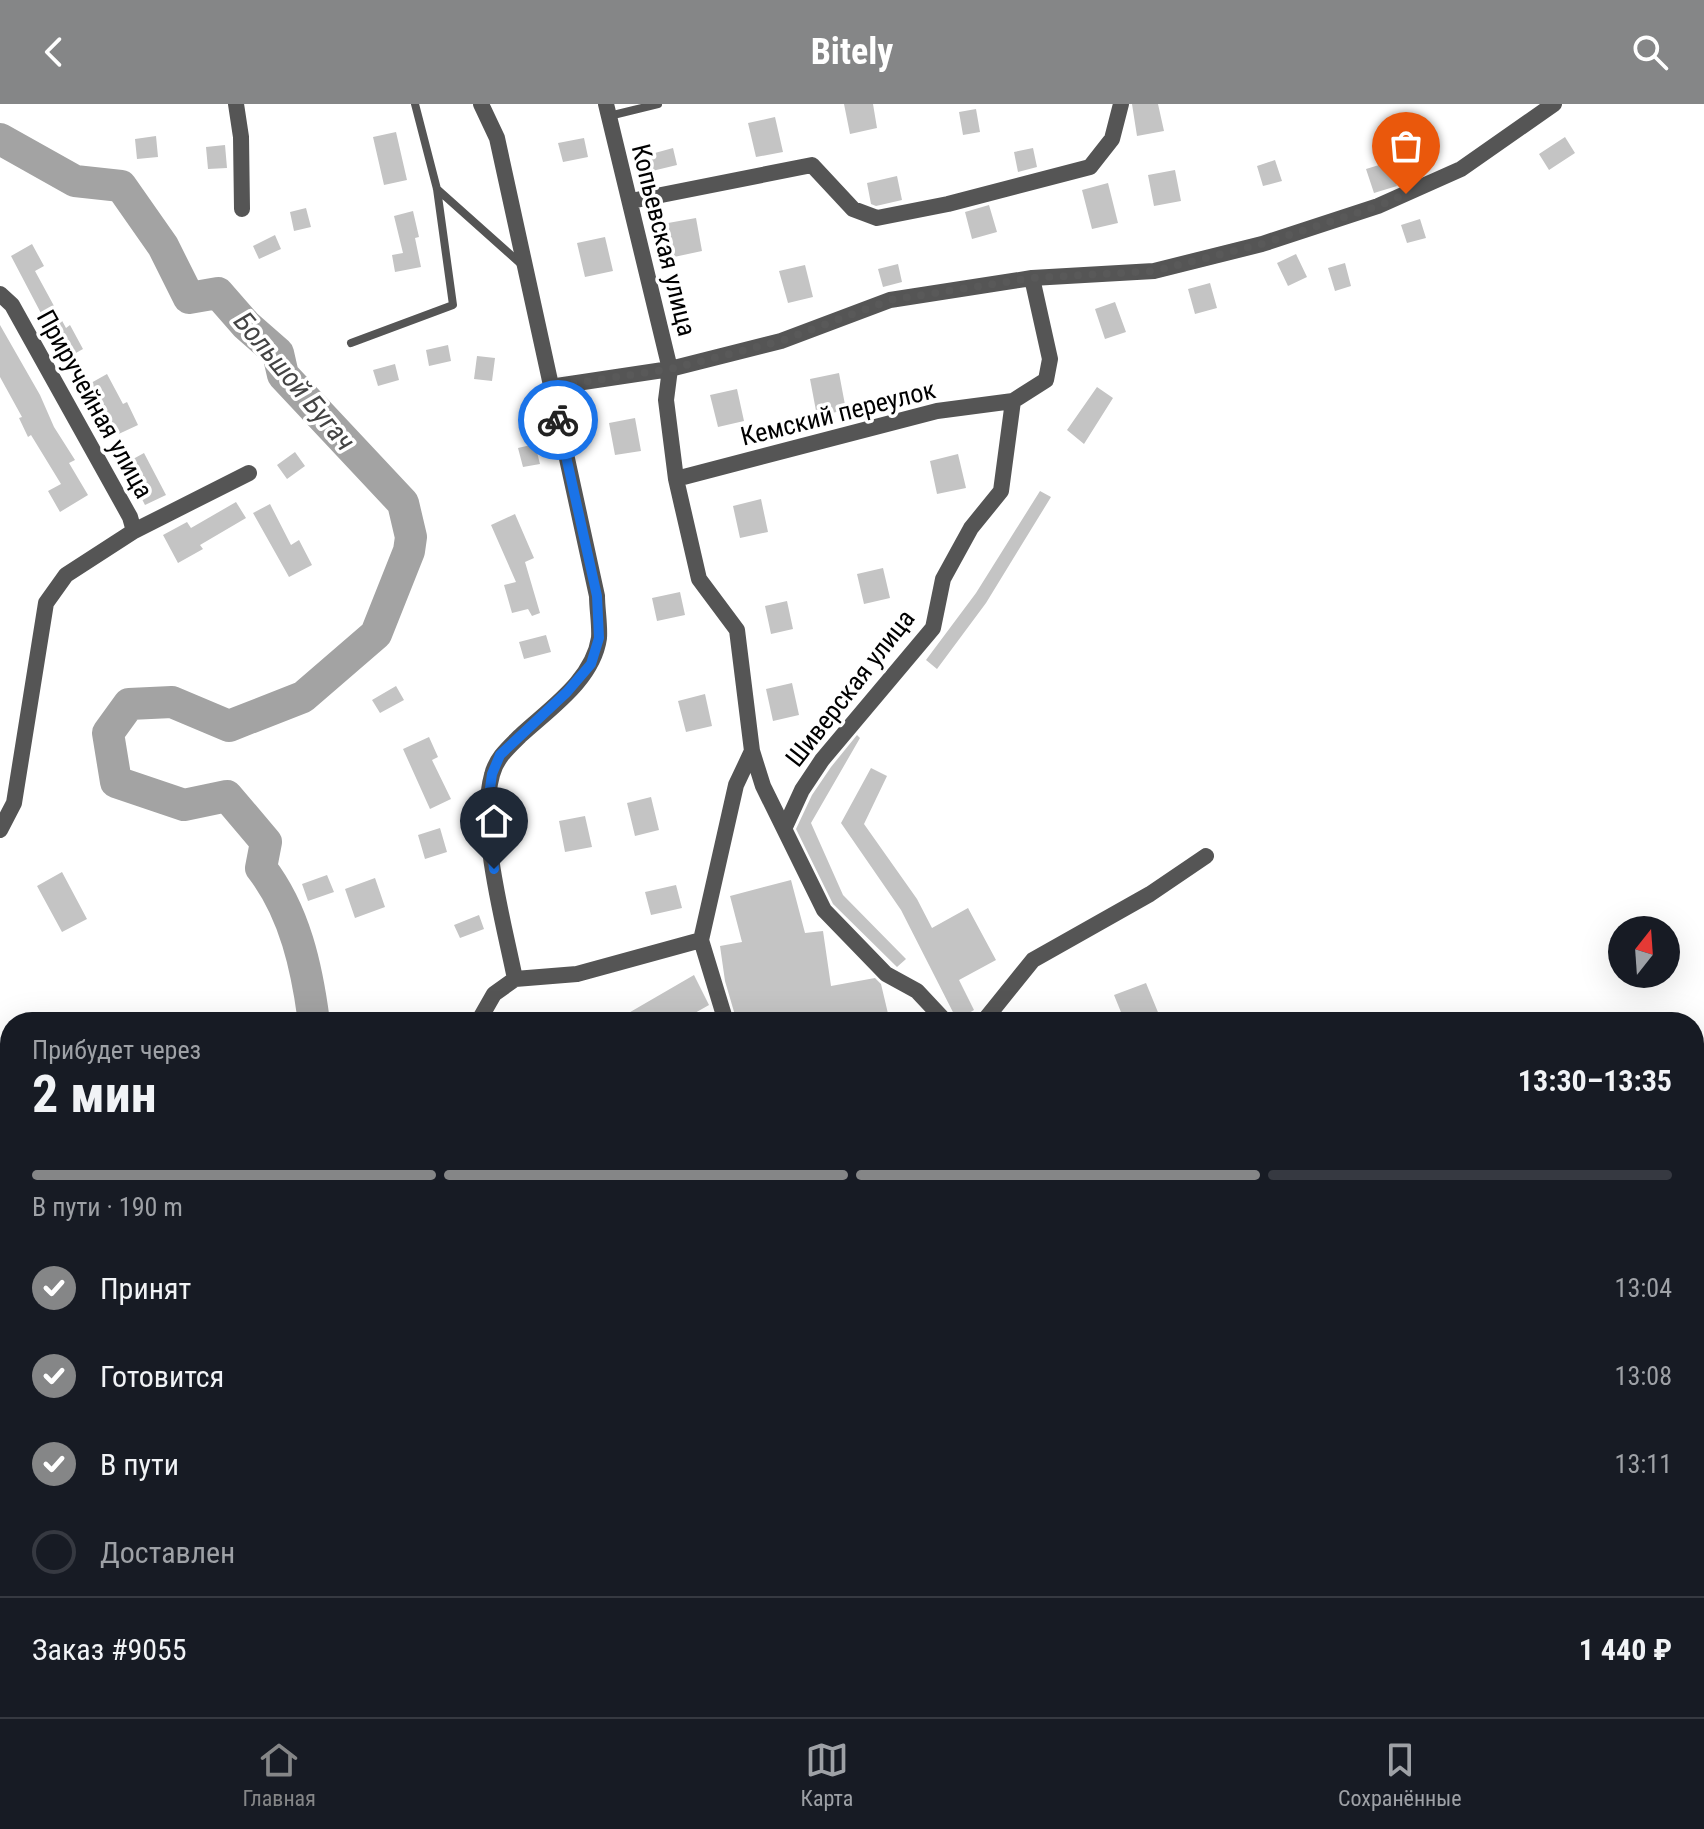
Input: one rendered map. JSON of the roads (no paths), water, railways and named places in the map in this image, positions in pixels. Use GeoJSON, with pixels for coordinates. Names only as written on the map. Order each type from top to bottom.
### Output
{"type":"FeatureCollection","features":[{"type":"Feature","properties":{"kind":"street"},"geometry":{"type":"LineString","coordinates":[[236,104],[241,137],[242,209]]}},
{"type":"Feature","properties":{"kind":"street"},"geometry":{"type":"LineString","coordinates":[[481,104],[497,138],[597,596],[599,638],[591,664],[567,692],[500,755],[492,774],[487,810],[489,841],[515,979]]}},
{"type":"Feature","properties":{"kind":"street"},"geometry":{"type":"LineString","coordinates":[[631,201],[812,165],[853,209],[877,218],[948,204],[1090,167],[1112,139],[1121,104]]}},
{"type":"Feature","properties":{"kind":"street"},"geometry":{"type":"LineString","coordinates":[[550,387],[670,369],[781,341],[890,300],[1032,278],[1154,271],[1262,244],[1378,206],[1461,169],[1554,104]]}},
{"type":"Feature","properties":{"kind":"street","name":"Копьевская улица"},"geometry":{"type":"LineString","coordinates":[[607,110],[670,369],[666,400],[676,479],[699,579],[737,630],[752,751],[763,786],[824,910],[886,974],[917,991],[937,1012]]}},
{"type":"Feature","properties":{"kind":"street"},"geometry":{"type":"LineString","coordinates":[[1013,401],[1046,380],[1050,359],[1032,278]]}},
{"type":"Feature","properties":{"kind":"street","name":"Приручейная улица"},"geometry":{"type":"LineString","coordinates":[[0,294],[12,305],[130,517],[134,531],[66,575],[46,603],[0,830]]}},
{"type":"Feature","properties":{"kind":"street","name":"Кемский переулок"},"geometry":{"type":"LineString","coordinates":[[676,479],[937,411],[1013,401]]}},
{"type":"Feature","properties":{"kind":"street","name":"Шиверская улица"},"geometry":{"type":"LineString","coordinates":[[785,827],[802,790],[822,760],[933,628],[943,579],[971,528],[1001,491],[1013,401]]}},
{"type":"Feature","properties":{"kind":"street"},"geometry":{"type":"LineString","coordinates":[[134,531],[249,473]]}},
{"type":"Feature","properties":{"kind":"street"},"geometry":{"type":"LineString","coordinates":[[720,1012],[701,940],[736,785],[752,751]]}},
{"type":"Feature","properties":{"kind":"street"},"geometry":{"type":"LineString","coordinates":[[991,1012],[1033,960],[1150,894],[1206,856]]}},
{"type":"Feature","properties":{"kind":"street"},"geometry":{"type":"LineString","coordinates":[[484,1012],[494,994],[515,979],[577,974],[701,940]]}},
{"type":"Feature","properties":{"kind":"lane"},"geometry":{"type":"LineString","coordinates":[[351,343],[453,305],[437,189],[415,104]]}},
{"type":"Feature","properties":{"kind":"lane"},"geometry":{"type":"LineString","coordinates":[[607,110],[658,104]]}},
{"type":"Feature","properties":{"kind":"lane"},"geometry":{"type":"LineString","coordinates":[[437,189],[524,267]]}},
{"type":"Feature","properties":{"kind":"waterway","name":"Большой Бугач"},"geometry":{"type":"LineString","coordinates":[[0,139],[75,181],[121,186],[163,246],[189,298],[218,293],[246,325],[278,353],[283,375],[403,503],[411,537],[409,551],[376,634],[303,697],[229,726],[172,702],[129,704],[108,733],[116,782],[184,805],[227,796],[266,842],[261,868],[283,903],[298,941],[313,1012]]}}]}
